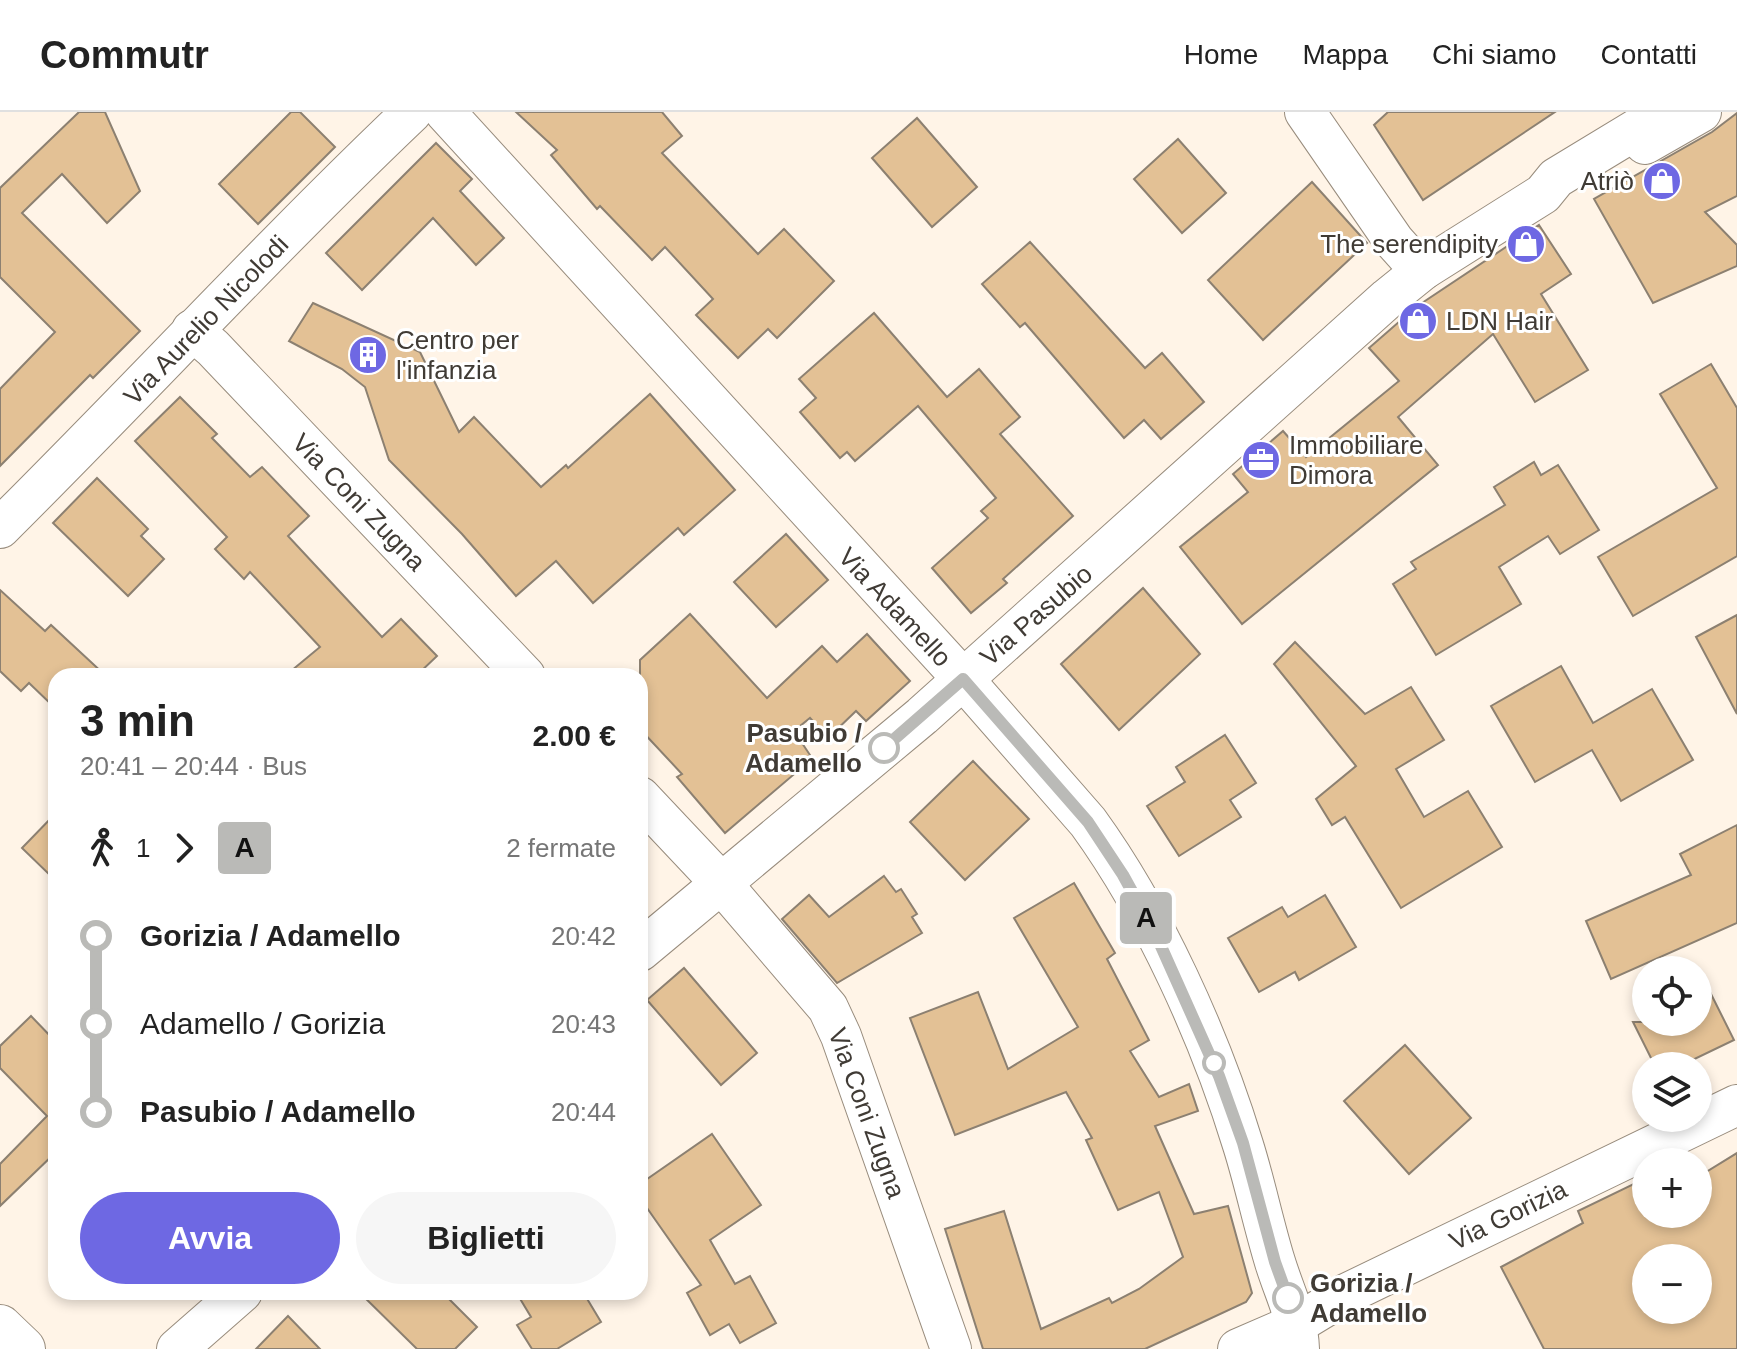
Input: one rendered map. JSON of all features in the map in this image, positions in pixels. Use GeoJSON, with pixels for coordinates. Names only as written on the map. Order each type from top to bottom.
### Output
{"type":"FeatureCollection","features":[{"type":"Feature","properties":{"kind":"main road"},"geometry":{"type":"LineString","coordinates":[[0,1327],[23,1349]]}},
{"type":"Feature","properties":{"kind":"street","name":"Via Aurelio Nicolodi"},"geometry":{"type":"LineString","coordinates":[[0,528],[160,368],[192,330],[412,112]]}},
{"type":"Feature","properties":{"kind":"street","name":"Via Adamello"},"geometry":{"type":"LineString","coordinates":[[445,112],[963,679],[1088,822],[1156,935],[1219,1076],[1247,1157],[1298,1336]]}},
{"type":"Feature","properties":{"kind":"street"},"geometry":{"type":"LineString","coordinates":[[1305,112],[1394,241],[1424,269]]}},
{"type":"Feature","properties":{"kind":"street"},"geometry":{"type":"LineString","coordinates":[[1543,194],[1556,178],[1665,112]]}},
{"type":"Feature","properties":{"kind":"street"},"geometry":{"type":"LineString","coordinates":[[1543,194],[1562,193],[1701,112]]}},
{"type":"Feature","properties":{"kind":"street","name":"Via Pasubio"},"geometry":{"type":"LineString","coordinates":[[648,944],[963,679],[1388,298],[1424,269],[1543,194]]}},
{"type":"Feature","properties":{"kind":"street","name":"Via Coni Zugna"},"geometry":{"type":"LineString","coordinates":[[192,330],[517,668]]}},
{"type":"Feature","properties":{"kind":"street","name":"Via Coni Zugna"},"geometry":{"type":"LineString","coordinates":[[648,805],[721,883],[828,1008],[841,1036],[951,1349]]}},
{"type":"Feature","properties":{"kind":"street","name":"Via Gorizia"},"geometry":{"type":"LineString","coordinates":[[1238,1349],[1298,1336],[1346,1294],[1737,1105]]}},
{"type":"Feature","properties":{"kind":"street"},"geometry":{"type":"LineString","coordinates":[[177,1349],[233,1300]]}},
{"type":"Feature","properties":{"kind":"building"},"geometry":{"type":"Polygon","coordinates":[[[79,112],[105,112],[140,191],[107,223],[62,174],[22,213],[140,331],[93,378],[90,375],[0,466],[0,389],[55,332],[0,277],[0,188],[79,112]]]}},
{"type":"Feature","properties":{"kind":"building"},"geometry":{"type":"Polygon","coordinates":[[[291,112],[300,112],[335,147],[258,224],[219,184],[291,112]]]}},
{"type":"Feature","properties":{"kind":"building"},"geometry":{"type":"Polygon","coordinates":[[[516,112],[662,112],[682,136],[662,153],[758,254],[784,229],[834,281],[777,338],[768,329],[738,358],[696,315],[713,299],[665,247],[652,260],[600,206],[597,209],[551,155],[557,150],[516,112]]]}},
{"type":"Feature","properties":{"kind":"building"},"geometry":{"type":"Polygon","coordinates":[[[1388,112],[1555,112],[1423,200],[1374,125],[1388,112]]]}},
{"type":"Feature","properties":{"kind":"building"},"geometry":{"type":"Polygon","coordinates":[[[1737,113],[1737,196],[1705,212],[1737,245],[1737,266],[1653,303],[1594,199],[1712,132],[1737,113]]]}},
{"type":"Feature","properties":{"kind":"building"},"geometry":{"type":"Polygon","coordinates":[[[917,118],[977,187],[932,227],[872,158],[917,118]]]}},
{"type":"Feature","properties":{"kind":"building"},"geometry":{"type":"Polygon","coordinates":[[[1178,139],[1226,193],[1182,233],[1134,179],[1178,139]]]}},
{"type":"Feature","properties":{"kind":"building"},"geometry":{"type":"Polygon","coordinates":[[[436,143],[472,179],[460,191],[504,238],[476,265],[433,218],[362,290],[326,253],[436,143]]]}},
{"type":"Feature","properties":{"kind":"building"},"geometry":{"type":"Polygon","coordinates":[[[1312,182],[1367,243],[1263,340],[1208,280],[1312,182]]]}},
{"type":"Feature","properties":{"kind":"building"},"geometry":{"type":"Polygon","coordinates":[[[1539,225],[1571,274],[1541,294],[1588,370],[1535,402],[1493,334],[1398,417],[1438,465],[1242,624],[1180,547],[1248,492],[1233,474],[1283,431],[1306,457],[1399,381],[1369,348],[1416,307],[1539,225]]]}},
{"type":"Feature","properties":{"kind":"building"},"geometry":{"type":"Polygon","coordinates":[[[1030,242],[1145,368],[1162,353],[1204,402],[1161,439],[1144,420],[1124,438],[1025,323],[1020,327],[982,284],[1030,242]]]}},
{"type":"Feature","properties":{"kind":"building"},"geometry":{"type":"Polygon","coordinates":[[[313,303],[420,352],[459,432],[474,417],[541,487],[566,465],[568,468],[650,394],[735,490],[684,535],[678,528],[593,603],[556,561],[516,596],[462,534],[389,460],[365,387],[342,369],[289,341],[313,303]]]}},
{"type":"Feature","properties":{"kind":"building"},"geometry":{"type":"Polygon","coordinates":[[[874,313],[947,397],[979,369],[1020,417],[1000,434],[1073,516],[1003,579],[1007,583],[971,613],[932,568],[988,518],[981,511],[996,498],[918,406],[855,461],[847,452],[840,458],[800,412],[816,398],[799,379],[874,313]]]}},
{"type":"Feature","properties":{"kind":"building"},"geometry":{"type":"Polygon","coordinates":[[[1711,364],[1737,408],[1737,556],[1633,616],[1598,557],[1717,488],[1660,394],[1711,364]]]}},
{"type":"Feature","properties":{"kind":"building"},"geometry":{"type":"Polygon","coordinates":[[[180,397],[217,434],[212,438],[250,477],[262,467],[309,516],[288,536],[382,637],[401,619],[437,656],[424,668],[295,668],[320,647],[250,572],[244,579],[215,549],[227,537],[135,441],[180,397]]]}},
{"type":"Feature","properties":{"kind":"building"},"geometry":{"type":"Polygon","coordinates":[[[1534,462],[1541,475],[1558,465],[1599,530],[1560,554],[1548,536],[1499,567],[1521,604],[1436,655],[1393,584],[1416,569],[1411,562],[1505,505],[1494,487],[1534,462]]]}},
{"type":"Feature","properties":{"kind":"building"},"geometry":{"type":"Polygon","coordinates":[[[97,478],[148,529],[141,536],[164,559],[128,596],[53,523],[97,478]]]}},
{"type":"Feature","properties":{"kind":"building"},"geometry":{"type":"Polygon","coordinates":[[[786,534],[828,580],[776,627],[734,582],[786,534]]]}},
{"type":"Feature","properties":{"kind":"building"},"geometry":{"type":"Polygon","coordinates":[[[1143,588],[1200,654],[1119,730],[1061,664],[1143,588]]]}},
{"type":"Feature","properties":{"kind":"building"},"geometry":{"type":"Polygon","coordinates":[[[0,590],[45,631],[51,625],[97,668],[48,668],[48,701],[29,683],[21,691],[0,671],[0,590]]]}},
{"type":"Feature","properties":{"kind":"building"},"geometry":{"type":"Polygon","coordinates":[[[690,614],[767,698],[822,646],[837,662],[867,634],[910,681],[866,721],[856,711],[828,738],[810,718],[794,731],[810,755],[797,768],[799,770],[725,833],[677,777],[682,774],[648,738],[648,668],[640,668],[640,660],[690,614]]]}},
{"type":"Feature","properties":{"kind":"building"},"geometry":{"type":"Polygon","coordinates":[[[1737,615],[1737,714],[1696,637],[1737,615]]]}},
{"type":"Feature","properties":{"kind":"building"},"geometry":{"type":"Polygon","coordinates":[[[1295,642],[1365,714],[1411,687],[1444,740],[1396,769],[1424,817],[1468,791],[1502,847],[1401,908],[1345,817],[1332,825],[1316,799],[1356,766],[1274,664],[1295,642]]]}},
{"type":"Feature","properties":{"kind":"building"},"geometry":{"type":"Polygon","coordinates":[[[1561,666],[1593,723],[1652,689],[1693,760],[1621,801],[1592,750],[1535,782],[1491,706],[1561,666]]]}},
{"type":"Feature","properties":{"kind":"building"},"geometry":{"type":"Polygon","coordinates":[[[1225,735],[1256,783],[1230,800],[1241,817],[1179,856],[1147,806],[1185,782],[1176,767],[1225,735]]]}},
{"type":"Feature","properties":{"kind":"building"},"geometry":{"type":"Polygon","coordinates":[[[973,761],[1029,819],[965,880],[910,822],[973,761]]]}},
{"type":"Feature","properties":{"kind":"building"},"geometry":{"type":"Polygon","coordinates":[[[48,821],[48,873],[22,848],[48,821]]]}},
{"type":"Feature","properties":{"kind":"building"},"geometry":{"type":"Polygon","coordinates":[[[1737,825],[1737,923],[1663,956],[1632,956],[1632,970],[1611,979],[1586,921],[1691,875],[1680,854],[1737,825]]]}},
{"type":"Feature","properties":{"kind":"building"},"geometry":{"type":"Polygon","coordinates":[[[884,876],[896,892],[901,889],[917,914],[912,917],[922,933],[837,983],[782,919],[809,895],[829,917],[884,876]]]}},
{"type":"Feature","properties":{"kind":"building"},"geometry":{"type":"Polygon","coordinates":[[[1074,883],[1115,953],[1107,959],[1149,1040],[1130,1051],[1159,1097],[1189,1084],[1198,1111],[1155,1126],[1194,1214],[1228,1206],[1252,1293],[1246,1302],[1145,1349],[983,1349],[945,1229],[1004,1211],[1041,1329],[1109,1298],[1112,1303],[1139,1289],[1183,1257],[1159,1192],[1118,1210],[1086,1140],[1092,1138],[1066,1092],[955,1135],[910,1018],[978,992],[1008,1069],[1078,1027],[1014,918],[1074,883]]]}},
{"type":"Feature","properties":{"kind":"building"},"geometry":{"type":"Polygon","coordinates":[[[1325,895],[1356,947],[1299,980],[1295,972],[1259,992],[1228,938],[1282,907],[1288,917],[1325,895]]]}},
{"type":"Feature","properties":{"kind":"building"},"geometry":{"type":"Polygon","coordinates":[[[684,968],[757,1053],[721,1085],[648,999],[684,968]]]}},
{"type":"Feature","properties":{"kind":"building"},"geometry":{"type":"Polygon","coordinates":[[[1712,996],[1734,1040],[1709,1052],[1648,1052],[1640,1036],[1712,1036],[1712,996]]]}},
{"type":"Feature","properties":{"kind":"building"},"geometry":{"type":"Polygon","coordinates":[[[31,1016],[48,1034],[48,1160],[0,1206],[0,1164],[47,1116],[0,1068],[0,1046],[31,1016]]]}},
{"type":"Feature","properties":{"kind":"building"},"geometry":{"type":"Polygon","coordinates":[[[1405,1045],[1471,1118],[1409,1174],[1344,1101],[1405,1045]]]}},
{"type":"Feature","properties":{"kind":"building"},"geometry":{"type":"Polygon","coordinates":[[[712,1134],[761,1205],[710,1240],[735,1284],[750,1276],[776,1323],[740,1343],[729,1324],[710,1335],[687,1293],[701,1285],[648,1209],[648,1178],[712,1134]]]}},
{"type":"Feature","properties":{"kind":"building"},"geometry":{"type":"Polygon","coordinates":[[[1737,1153],[1737,1349],[1544,1349],[1501,1267],[1583,1223],[1578,1211],[1632,1185],[1632,1228],[1712,1228],[1712,1168],[1737,1153]]]}},
{"type":"Feature","properties":{"kind":"building"},"geometry":{"type":"Polygon","coordinates":[[[367,1300],[450,1300],[477,1327],[455,1349],[417,1349],[367,1300]]]}},
{"type":"Feature","properties":{"kind":"building"},"geometry":{"type":"Polygon","coordinates":[[[521,1300],[588,1300],[601,1322],[557,1349],[532,1349],[517,1325],[531,1317],[521,1300]]]}},
{"type":"Feature","properties":{"kind":"building"},"geometry":{"type":"Polygon","coordinates":[[[288,1316],[320,1349],[256,1349],[288,1316]]]}},
{"type":"Feature","properties":{"kind":"bus line","name":"A"},"geometry":{"type":"LineString","coordinates":[[884,748],[963,679],[1088,822],[1123,875],[1156,935],[1219,1076],[1243,1143],[1275,1262],[1288,1298]]}},
{"type":"Feature","properties":{"kind":"place","name":"Atriò"},"geometry":{"type":"Point","coordinates":[1662,181]}},
{"type":"Feature","properties":{"kind":"place","name":"The serendipity"},"geometry":{"type":"Point","coordinates":[1526,244]}},
{"type":"Feature","properties":{"kind":"place","name":"LDN Hair"},"geometry":{"type":"Point","coordinates":[1418,321]}},
{"type":"Feature","properties":{"kind":"place","name":"Centro per l'infanzia"},"geometry":{"type":"Point","coordinates":[368,355]}},
{"type":"Feature","properties":{"kind":"place","name":"Immobiliare Dimora"},"geometry":{"type":"Point","coordinates":[1261,460]}},
{"type":"Feature","properties":{"kind":"place","name":"Pasubio / Adamello"},"geometry":{"type":"Point","coordinates":[884,748]}},
{"type":"Feature","properties":{"kind":"place","name":"Gorizia / Adamello"},"geometry":{"type":"Point","coordinates":[1288,1298]}}]}
